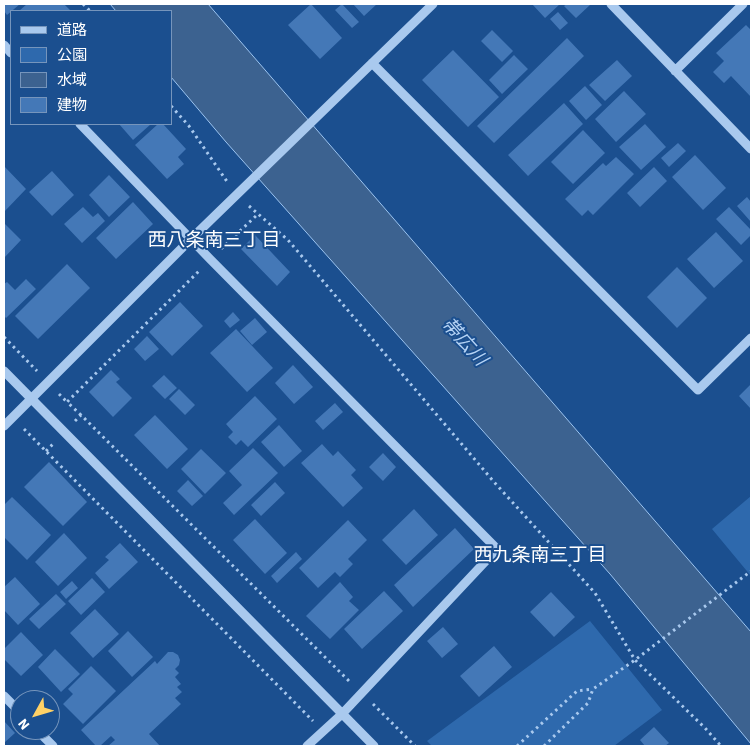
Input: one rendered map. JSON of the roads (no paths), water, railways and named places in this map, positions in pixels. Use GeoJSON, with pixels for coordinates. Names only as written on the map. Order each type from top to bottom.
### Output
{"type":"FeatureCollection","features":[{"type":"Feature","properties":{"kind":"street"},"geometry":{"type":"LineString","coordinates":[[4,426],[191,239],[433,4]]}},
{"type":"Feature","properties":{"kind":"street"},"geometry":{"type":"LineString","coordinates":[[611,4],[751,149]]}},
{"type":"Feature","properties":{"kind":"street"},"geometry":{"type":"LineString","coordinates":[[675,71],[744,4]]}},
{"type":"Feature","properties":{"kind":"street"},"geometry":{"type":"LineString","coordinates":[[372,63],[698,390],[751,338]]}},
{"type":"Feature","properties":{"kind":"street"},"geometry":{"type":"LineString","coordinates":[[81,125],[210,259],[497,549],[362,694],[307,746]]}},
{"type":"Feature","properties":{"kind":"street"},"geometry":{"type":"LineString","coordinates":[[4,371],[374,746]]}},
{"type":"Feature","properties":{"kind":"water","name":"帯広川"},"geometry":{"type":"Polygon","coordinates":[[[110,4],[208,4],[751,632],[751,744],[610,574],[226,142],[172,78],[172,10],[115,10],[110,4]]]}},
{"type":"Feature","properties":{"kind":"district","name":"西八条南三丁目"},"geometry":{"type":"Point","coordinates":[214,242]}},
{"type":"Feature","properties":{"kind":"district","name":"西九条南三丁目"},"geometry":{"type":"Point","coordinates":[540,557]}}]}
